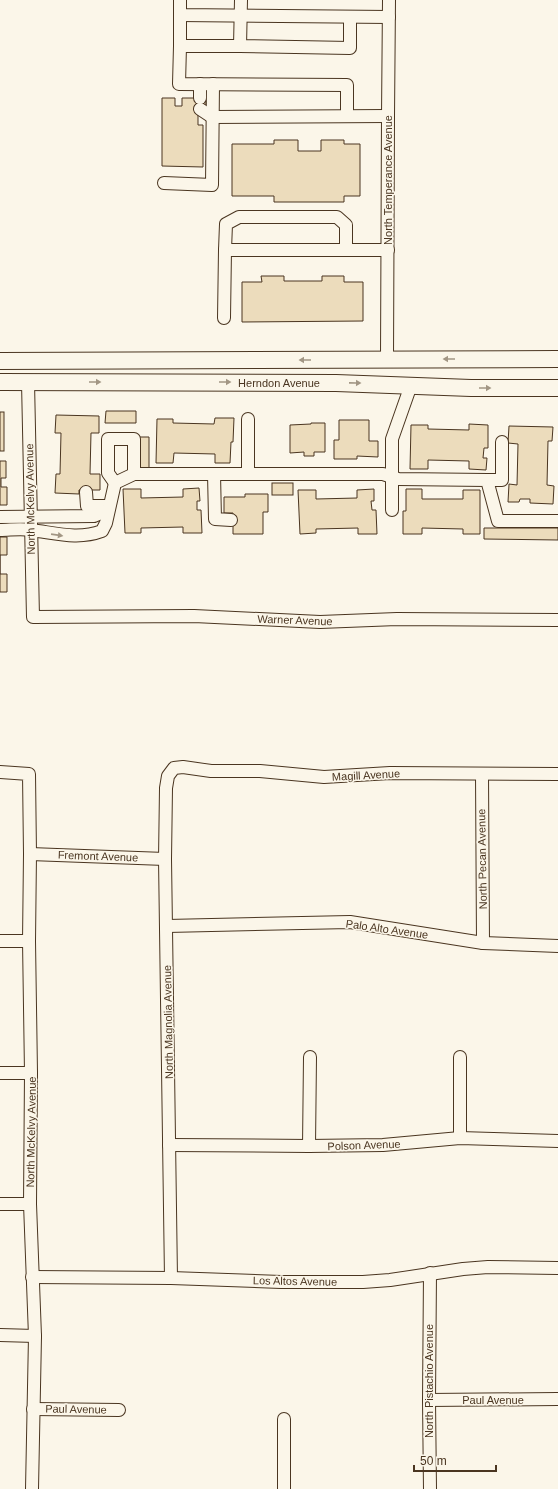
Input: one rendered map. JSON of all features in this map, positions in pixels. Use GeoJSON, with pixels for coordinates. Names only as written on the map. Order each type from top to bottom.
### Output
{"type":"FeatureCollection","features":[{"type":"Feature","properties":{"kind":"main road","name":"Herndon Avenue"},"geometry":{"type":"LineString","coordinates":[[0,361],[558,359]]}},
{"type":"Feature","properties":{"kind":"main road"},"geometry":{"type":"LineString","coordinates":[[0,371],[15,371],[23,366],[24,361]]}},
{"type":"Feature","properties":{"kind":"main road"},"geometry":{"type":"LineString","coordinates":[[28,382],[35,373],[41,371],[127,370],[192,361]]}},
{"type":"Feature","properties":{"kind":"main road","name":"Herndon Avenue"},"geometry":{"type":"LineString","coordinates":[[0,382],[336,383],[471,388],[558,388]]}},
{"type":"Feature","properties":{"kind":"street"},"geometry":{"type":"LineString","coordinates":[[180,0],[179,84],[347,85],[347,116]]}},
{"type":"Feature","properties":{"kind":"street"},"geometry":{"type":"LineString","coordinates":[[240,46],[241,0]]}},
{"type":"Feature","properties":{"kind":"street","name":"North Temperance Avenue"},"geometry":{"type":"LineString","coordinates":[[387,359],[390,0]]}},
{"type":"Feature","properties":{"kind":"street"},"geometry":{"type":"LineString","coordinates":[[180,15],[389,17]]}},
{"type":"Feature","properties":{"kind":"street"},"geometry":{"type":"LineString","coordinates":[[180,46],[350,48],[350,17]]}},
{"type":"Feature","properties":{"kind":"street"},"geometry":{"type":"LineString","coordinates":[[200,84],[200,103],[212,117],[388,116]]}},
{"type":"Feature","properties":{"kind":"street"},"geometry":{"type":"LineString","coordinates":[[164,183],[212,184],[213,84]]}},
{"type":"Feature","properties":{"kind":"street"},"geometry":{"type":"LineString","coordinates":[[224,318],[226,224],[239,217],[337,217],[346,225],[346,250]]}},
{"type":"Feature","properties":{"kind":"street"},"geometry":{"type":"LineString","coordinates":[[225,250],[388,250]]}},
{"type":"Feature","properties":{"kind":"street","name":"North McKelvy Avenue"},"geometry":{"type":"LineString","coordinates":[[28,382],[33,617]]}},
{"type":"Feature","properties":{"kind":"street"},"geometry":{"type":"LineString","coordinates":[[392,510],[392,439],[411,385]]}},
{"type":"Feature","properties":{"kind":"street"},"geometry":{"type":"LineString","coordinates":[[248,419],[248,474]]}},
{"type":"Feature","properties":{"kind":"street"},"geometry":{"type":"LineString","coordinates":[[115,483],[108,474],[108,439],[134,439],[134,474]]}},
{"type":"Feature","properties":{"kind":"street"},"geometry":{"type":"LineString","coordinates":[[115,483],[134,474],[384,474],[398,479],[502,480],[502,442]]}},
{"type":"Feature","properties":{"kind":"street"},"geometry":{"type":"LineString","coordinates":[[214,474],[215,519],[231,520]]}},
{"type":"Feature","properties":{"kind":"street"},"geometry":{"type":"LineString","coordinates":[[487,480],[498,521],[558,521]]}},
{"type":"Feature","properties":{"kind":"street"},"geometry":{"type":"LineString","coordinates":[[0,530],[31,530],[65,536],[91,535],[102,531],[106,523],[115,483]]}},
{"type":"Feature","properties":{"kind":"street"},"geometry":{"type":"LineString","coordinates":[[86,492],[87,506],[109,508]]}},
{"type":"Feature","properties":{"kind":"street"},"geometry":{"type":"LineString","coordinates":[[0,517],[94,516],[109,508]]}},
{"type":"Feature","properties":{"kind":"street","name":"Warner Avenue"},"geometry":{"type":"LineString","coordinates":[[33,617],[194,616],[320,622],[397,619],[558,620]]}},
{"type":"Feature","properties":{"kind":"street","name":"Magill Avenue"},"geometry":{"type":"LineString","coordinates":[[174,768],[182,767],[211,771],[260,771],[324,777],[390,773],[558,774]]}},
{"type":"Feature","properties":{"kind":"street","name":"North Magnolia Avenue"},"geometry":{"type":"LineString","coordinates":[[171,1278],[165,859],[166,788],[168,776],[174,768]]}},
{"type":"Feature","properties":{"kind":"street","name":"North McKelvy Avenue"},"geometry":{"type":"LineString","coordinates":[[0,772],[29,774],[31,1073],[30,1204],[35,1336],[32,1489]]}},
{"type":"Feature","properties":{"kind":"street","name":"North Pecan Avenue"},"geometry":{"type":"LineString","coordinates":[[482,774],[483,943]]}},
{"type":"Feature","properties":{"kind":"street","name":"Fremont Avenue"},"geometry":{"type":"LineString","coordinates":[[30,854],[165,859]]}},
{"type":"Feature","properties":{"kind":"street","name":"Palo Alto Avenue"},"geometry":{"type":"LineString","coordinates":[[167,926],[350,922],[483,943],[558,946]]}},
{"type":"Feature","properties":{"kind":"street"},"geometry":{"type":"LineString","coordinates":[[0,941],[29,941]]}},
{"type":"Feature","properties":{"kind":"street"},"geometry":{"type":"LineString","coordinates":[[309,1146],[310,1057]]}},
{"type":"Feature","properties":{"kind":"street"},"geometry":{"type":"LineString","coordinates":[[460,1058],[460,1138]]}},
{"type":"Feature","properties":{"kind":"street"},"geometry":{"type":"LineString","coordinates":[[0,1073],[31,1073]]}},
{"type":"Feature","properties":{"kind":"street","name":"Polson Avenue"},"geometry":{"type":"LineString","coordinates":[[169,1145],[383,1145],[460,1138],[558,1141]]}},
{"type":"Feature","properties":{"kind":"street"},"geometry":{"type":"LineString","coordinates":[[0,1204],[30,1204]]}},
{"type":"Feature","properties":{"kind":"street","name":"Los Altos Avenue"},"geometry":{"type":"LineString","coordinates":[[32,1277],[171,1278],[281,1282],[363,1282],[390,1280],[430,1273],[488,1267],[558,1268]]}},
{"type":"Feature","properties":{"kind":"street","name":"North Pistachio Avenue"},"geometry":{"type":"LineString","coordinates":[[430,1273],[430,1489]]}},
{"type":"Feature","properties":{"kind":"street"},"geometry":{"type":"LineString","coordinates":[[0,1335],[35,1336]]}},
{"type":"Feature","properties":{"kind":"street","name":"Paul Avenue"},"geometry":{"type":"LineString","coordinates":[[429,1400],[558,1399]]}},
{"type":"Feature","properties":{"kind":"street","name":"Paul Avenue"},"geometry":{"type":"LineString","coordinates":[[33,1409],[119,1410]]}},
{"type":"Feature","properties":{"kind":"street"},"geometry":{"type":"LineString","coordinates":[[284,1420],[284,1489]]}},
{"type":"Feature","properties":{"kind":"building"},"geometry":{"type":"Polygon","coordinates":[[[162,98],[175,98],[175,106],[182,106],[182,98],[206,98],[206,109],[198,109],[198,125],[203,125],[203,167],[162,166],[162,98]]]}},
{"type":"Feature","properties":{"kind":"building"},"geometry":{"type":"Polygon","coordinates":[[[274,140],[298,140],[298,151],[321,151],[321,140],[344,140],[344,144],[360,144],[360,196],[344,196],[344,202],[274,202],[274,196],[232,196],[232,144],[274,144],[274,140]]]}},
{"type":"Feature","properties":{"kind":"building"},"geometry":{"type":"Polygon","coordinates":[[[261,276],[284,276],[284,281],[322,281],[322,276],[344,276],[344,282],[363,282],[363,321],[242,322],[242,282],[262,282],[261,276]]]}},
{"type":"Feature","properties":{"kind":"building"},"geometry":{"type":"Polygon","coordinates":[[[106,411],[136,411],[136,423],[105,423],[106,411]]]}},
{"type":"Feature","properties":{"kind":"building"},"geometry":{"type":"Polygon","coordinates":[[[0,412],[4,412],[4,451],[0,451],[0,412]]]}},
{"type":"Feature","properties":{"kind":"building"},"geometry":{"type":"Polygon","coordinates":[[[56,415],[99,416],[99,433],[91,433],[90,474],[100,474],[100,490],[79,490],[79,494],[55,493],[56,474],[60,474],[61,433],[55,433],[56,415]]]}},
{"type":"Feature","properties":{"kind":"building"},"geometry":{"type":"Polygon","coordinates":[[[215,418],[234,418],[230,463],[215,463],[215,454],[174,453],[173,463],[156,463],[157,419],[173,419],[173,423],[214,424],[215,418]]]}},
{"type":"Feature","properties":{"kind":"building"},"geometry":{"type":"Polygon","coordinates":[[[339,420],[369,420],[369,441],[378,441],[378,457],[357,456],[357,459],[334,459],[334,440],[339,440],[339,420]]]}},
{"type":"Feature","properties":{"kind":"building"},"geometry":{"type":"Polygon","coordinates":[[[325,423],[325,452],[314,452],[314,456],[304,456],[304,452],[290,453],[290,425],[325,423]]]}},
{"type":"Feature","properties":{"kind":"building"},"geometry":{"type":"Polygon","coordinates":[[[469,424],[488,425],[488,448],[484,448],[483,458],[487,458],[486,470],[469,469],[469,461],[428,460],[428,469],[410,469],[411,425],[428,425],[428,429],[469,430],[469,424]]]}},
{"type":"Feature","properties":{"kind":"building"},"geometry":{"type":"Polygon","coordinates":[[[509,426],[553,427],[552,441],[548,441],[547,485],[554,486],[553,504],[530,503],[530,499],[520,499],[519,502],[508,502],[509,484],[517,485],[518,444],[508,443],[509,426]]]}},
{"type":"Feature","properties":{"kind":"building"},"geometry":{"type":"Polygon","coordinates":[[[138,437],[149,437],[149,469],[137,469],[138,437]]]}},
{"type":"Feature","properties":{"kind":"building"},"geometry":{"type":"Polygon","coordinates":[[[0,461],[6,461],[6,478],[1,478],[1,487],[7,487],[7,505],[0,505],[0,461]]]}},
{"type":"Feature","properties":{"kind":"building"},"geometry":{"type":"Polygon","coordinates":[[[272,483],[293,483],[293,495],[272,495],[272,483]]]}},
{"type":"Feature","properties":{"kind":"building"},"geometry":{"type":"Polygon","coordinates":[[[199,488],[200,501],[197,501],[197,510],[201,510],[202,533],[183,533],[183,527],[141,528],[141,533],[125,533],[123,489],[141,489],[141,498],[183,497],[183,489],[199,488]]]}},
{"type":"Feature","properties":{"kind":"building"},"geometry":{"type":"Polygon","coordinates":[[[374,489],[374,501],[371,501],[372,510],[376,510],[377,534],[358,534],[358,528],[316,529],[316,533],[300,534],[298,490],[316,490],[316,499],[357,498],[357,490],[374,489]]]}},
{"type":"Feature","properties":{"kind":"building"},"geometry":{"type":"Polygon","coordinates":[[[406,489],[422,489],[422,499],[463,499],[463,490],[480,490],[480,534],[463,534],[463,529],[422,528],[422,534],[403,534],[403,511],[406,511],[406,489]]]}},
{"type":"Feature","properties":{"kind":"building"},"geometry":{"type":"Polygon","coordinates":[[[245,494],[268,494],[268,512],[263,512],[263,534],[233,534],[233,513],[224,513],[224,497],[245,497],[245,494]]]}},
{"type":"Feature","properties":{"kind":"building"},"geometry":{"type":"Polygon","coordinates":[[[484,528],[558,528],[558,540],[484,539],[484,528]]]}},
{"type":"Feature","properties":{"kind":"building"},"geometry":{"type":"Polygon","coordinates":[[[0,537],[7,537],[7,555],[0,555],[0,537]]]}},
{"type":"Feature","properties":{"kind":"building"},"geometry":{"type":"Polygon","coordinates":[[[0,574],[7,574],[7,592],[0,592],[0,574]]]}}]}
